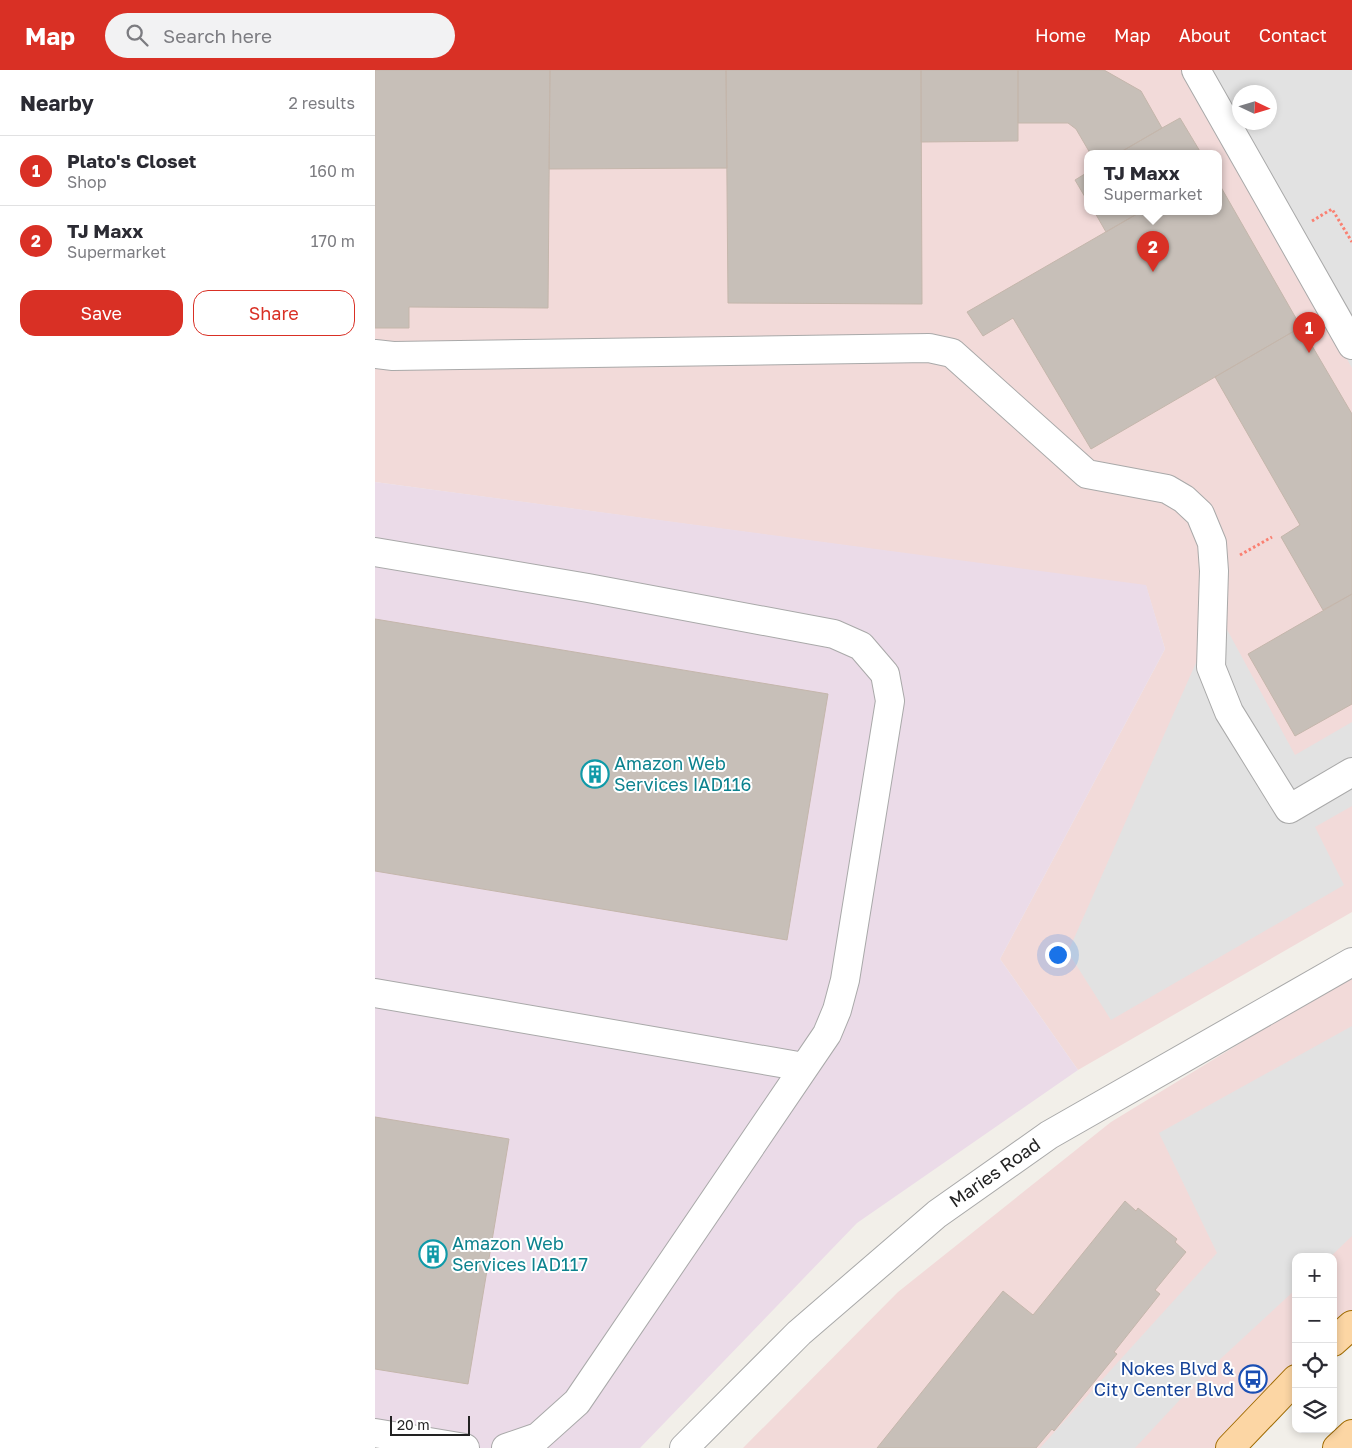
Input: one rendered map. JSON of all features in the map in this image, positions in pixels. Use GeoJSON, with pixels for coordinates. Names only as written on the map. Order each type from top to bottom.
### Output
{"type":"FeatureCollection","features":[{"type":"Feature","properties":{"kind":"main road"},"geometry":{"type":"LineString","coordinates":[[1337,1338],[1352,1324]]}},
{"type":"Feature","properties":{"kind":"main road"},"geometry":{"type":"LineString","coordinates":[[1230,1448],[1292,1383]]}},
{"type":"Feature","properties":{"kind":"main road"},"geometry":{"type":"LineString","coordinates":[[1337,1448],[1352,1434]]}},
{"type":"Feature","properties":{"kind":"street"},"geometry":{"type":"LineString","coordinates":[[1196,70],[1352,345]]}},
{"type":"Feature","properties":{"kind":"street"},"geometry":{"type":"LineString","coordinates":[[375,354],[393,356],[929,348],[951,353],[1087,474],[1167,489],[1184,499],[1200,514],[1211,543],[1214,571],[1211,667],[1229,712],[1289,809],[1352,772]]}},
{"type":"Feature","properties":{"kind":"street"},"geometry":{"type":"LineString","coordinates":[[375,552],[588,588],[835,634],[861,646],[885,674],[890,701],[845,980],[837,1010],[827,1034],[577,1402],[538,1437],[506,1448]]}},
{"type":"Feature","properties":{"kind":"street","name":"Maries Road"},"geometry":{"type":"LineString","coordinates":[[685,1448],[799,1334],[937,1214],[1049,1135],[1352,962]]}},
{"type":"Feature","properties":{"kind":"street"},"geometry":{"type":"LineString","coordinates":[[375,993],[804,1067]]}},
{"type":"Feature","properties":{"kind":"street"},"geometry":{"type":"LineString","coordinates":[[375,1433],[465,1448]]}},
{"type":"Feature","properties":{"kind":"path"},"geometry":{"type":"LineString","coordinates":[[1289,235],[1332,209],[1352,242]]}},
{"type":"Feature","properties":{"kind":"path"},"geometry":{"type":"LineString","coordinates":[[1214,571],[1272,537]]}},
{"type":"Feature","properties":{"kind":"shaded area"},"geometry":{"type":"Polygon","coordinates":[[[375,70],[1352,70],[1352,912],[1078,1070],[1000,959],[1165,649],[1146,586],[375,482],[375,70]]]}},
{"type":"Feature","properties":{"kind":"shaded area"},"geometry":{"type":"Polygon","coordinates":[[[1185,70],[1352,70],[1352,368],[1185,70]]]}},
{"type":"Feature","properties":{"kind":"shaded area"},"geometry":{"type":"Polygon","coordinates":[[[375,482],[1146,585],[1165,649],[1000,959],[1078,1070],[857,1223],[640,1448],[375,1448],[375,482]]]}},
{"type":"Feature","properties":{"kind":"shaded area"},"geometry":{"type":"Polygon","coordinates":[[[1218,613],[1295,755],[1352,722],[1352,806],[1315,827],[1344,885],[1111,1020],[1068,952],[1218,613]]]}},
{"type":"Feature","properties":{"kind":"shaded area"},"geometry":{"type":"Polygon","coordinates":[[[1352,975],[1352,1325],[1337,1338],[1337,1253],[1292,1253],[1292,1383],[1230,1448],[743,1448],[898,1292],[1111,1122],[1352,975]]]}},
{"type":"Feature","properties":{"kind":"shaded area"},"geometry":{"type":"Polygon","coordinates":[[[1352,1026],[1352,1236],[1334,1253],[1292,1253],[1292,1293],[1202,1376],[1135,1448],[1040,1448],[1217,1253],[1159,1133],[1352,1026]]]}},
{"type":"Feature","properties":{"kind":"building"},"geometry":{"type":"Polygon","coordinates":[[[375,70],[550,70],[548,308],[409,307],[409,328],[375,328],[375,70]]]}},
{"type":"Feature","properties":{"kind":"building"},"geometry":{"type":"Polygon","coordinates":[[[550,70],[726,70],[727,168],[549,169],[550,70]]]}},
{"type":"Feature","properties":{"kind":"building"},"geometry":{"type":"Polygon","coordinates":[[[726,70],[921,70],[922,304],[728,303],[726,70]]]}},
{"type":"Feature","properties":{"kind":"building"},"geometry":{"type":"Polygon","coordinates":[[[921,70],[1018,70],[1018,141],[921,142],[921,70]]]}},
{"type":"Feature","properties":{"kind":"building"},"geometry":{"type":"Polygon","coordinates":[[[1018,70],[1104,70],[1141,91],[1162,128],[1124,150],[1088,150],[1076,129],[1068,123],[1018,123],[1018,70]]]}},
{"type":"Feature","properties":{"kind":"building"},"geometry":{"type":"Polygon","coordinates":[[[1180,118],[1199,150],[1124,150],[1180,118]]]}},
{"type":"Feature","properties":{"kind":"building"},"geometry":{"type":"Polygon","coordinates":[[[1084,174],[1084,195],[1075,180],[1084,174]]]}},
{"type":"Feature","properties":{"kind":"building"},"geometry":{"type":"Polygon","coordinates":[[[1222,189],[1301,327],[1091,449],[1013,318],[983,336],[967,312],[1135,215],[1222,215],[1222,189]]]}},
{"type":"Feature","properties":{"kind":"building"},"geometry":{"type":"Polygon","coordinates":[[[1096,215],[1135,215],[1106,232],[1096,215]]]}},
{"type":"Feature","properties":{"kind":"building"},"geometry":{"type":"Polygon","coordinates":[[[1301,327],[1352,414],[1352,594],[1323,610],[1281,537],[1300,525],[1215,377],[1301,327]]]}},
{"type":"Feature","properties":{"kind":"building"},"geometry":{"type":"Polygon","coordinates":[[[1352,594],[1352,704],[1295,736],[1248,654],[1352,594]]]}},
{"type":"Feature","properties":{"kind":"building","name":"Amazon Web Services IAD116"},"geometry":{"type":"Polygon","coordinates":[[[375,619],[828,694],[787,940],[375,871],[375,619]]]}},
{"type":"Feature","properties":{"kind":"building","name":"Amazon Web Services IAD117"},"geometry":{"type":"Polygon","coordinates":[[[375,1117],[509,1139],[468,1384],[375,1369],[375,1117]]]}},
{"type":"Feature","properties":{"kind":"building"},"geometry":{"type":"Polygon","coordinates":[[[1125,1201],[1136,1211],[1138,1208],[1177,1239],[1175,1242],[1186,1252],[1155,1290],[1160,1294],[1114,1352],[1117,1354],[1054,1431],[1052,1429],[1036,1448],[877,1448],[1003,1291],[1033,1315],[1125,1201]]]}},
{"type":"Feature","properties":{"kind":"place","name":"TJ Maxx"},"geometry":{"type":"Point","coordinates":[1153,272]}},
{"type":"Feature","properties":{"kind":"place","name":"Plato's Closet"},"geometry":{"type":"Point","coordinates":[1309,353]}},
{"type":"Feature","properties":{"kind":"place","name":"Amazon Web Services IAD116"},"geometry":{"type":"Point","coordinates":[595,774]}},
{"type":"Feature","properties":{"kind":"place","name":"Amazon Web Services IAD117"},"geometry":{"type":"Point","coordinates":[433,1254]}},
{"type":"Feature","properties":{"kind":"place","name":"Nokes Blvd & City Center Blvd"},"geometry":{"type":"Point","coordinates":[1253,1379]}}]}
